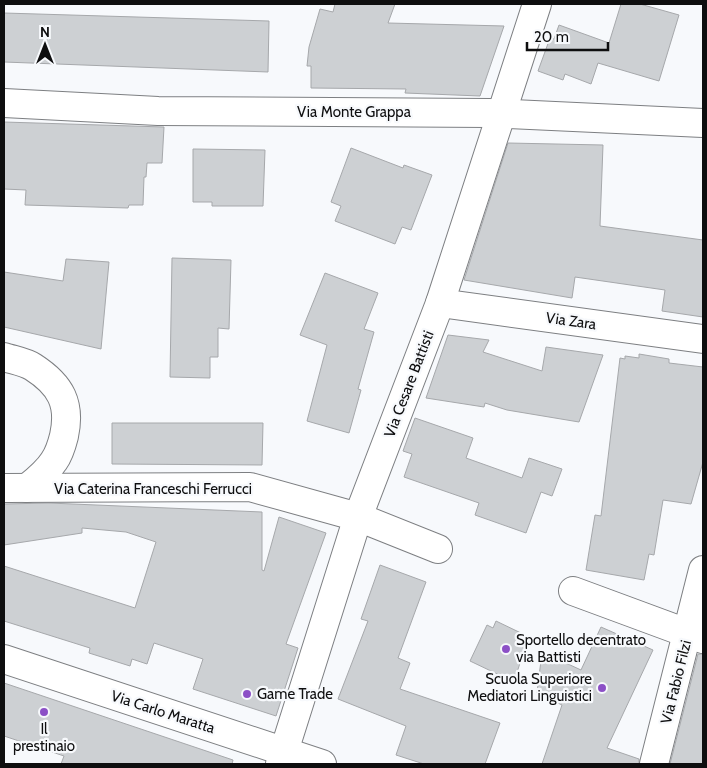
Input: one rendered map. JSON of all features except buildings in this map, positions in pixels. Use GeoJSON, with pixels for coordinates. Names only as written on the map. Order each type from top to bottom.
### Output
{"type":"FeatureCollection","features":[{"type":"Feature","properties":{"kind":"street","name":"Via Cesare Battisti"},"geometry":{"type":"LineString","coordinates":[[282,758],[358,517],[440,303],[537,4]]}},
{"type":"Feature","properties":{"kind":"street","name":"Via Monte Grappa"},"geometry":{"type":"LineString","coordinates":[[4,103],[158,111],[501,114],[703,123]]}},
{"type":"Feature","properties":{"kind":"street","name":"Via Zara"},"geometry":{"type":"LineString","coordinates":[[440,303],[703,339]]}},
{"type":"Feature","properties":{"kind":"street"},"geometry":{"type":"LineString","coordinates":[[4,357],[32,366],[54,384],[64,400],[67,419],[62,444],[55,460],[41,477],[15,488]]}},
{"type":"Feature","properties":{"kind":"street","name":"Via Caterina Franceschi Ferrucci"},"geometry":{"type":"LineString","coordinates":[[15,488],[250,486],[358,517],[438,549]]}},
{"type":"Feature","properties":{"kind":"street","name":"Via Fabio Filzi"},"geometry":{"type":"LineString","coordinates":[[654,764],[696,637],[703,570]]}},
{"type":"Feature","properties":{"kind":"street"},"geometry":{"type":"LineString","coordinates":[[573,591],[696,637]]}},
{"type":"Feature","properties":{"kind":"street","name":"Via Carlo Maratta"},"geometry":{"type":"LineString","coordinates":[[4,659],[282,758],[322,764]]}},
{"type":"Feature","properties":{"kind":"place","name":"Sportello decentrato via Battisti"},"geometry":{"type":"Point","coordinates":[506,649]}},
{"type":"Feature","properties":{"kind":"place","name":"Scuola Superiore Mediatori Linguistici"},"geometry":{"type":"Point","coordinates":[602,688]}},
{"type":"Feature","properties":{"kind":"place","name":"Game Trade"},"geometry":{"type":"Point","coordinates":[247,694]}},
{"type":"Feature","properties":{"kind":"place","name":"Il prestinaio"},"geometry":{"type":"Point","coordinates":[44,712]}}]}
